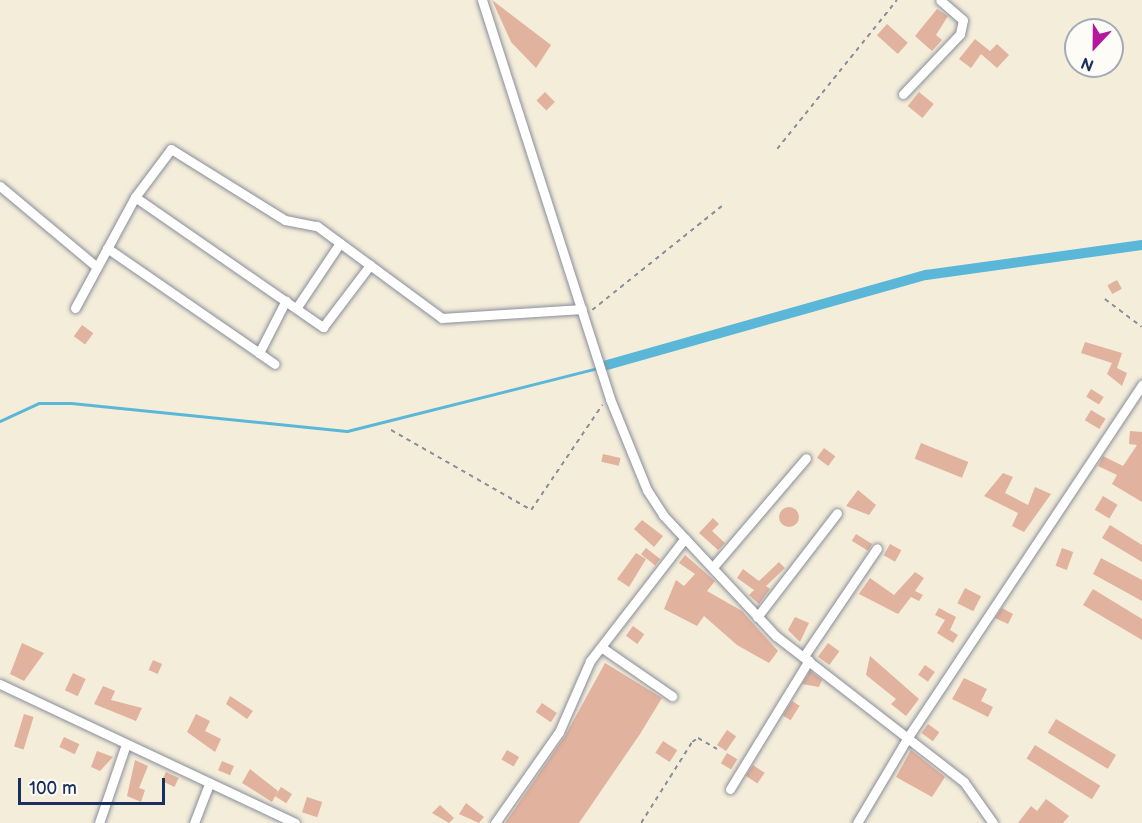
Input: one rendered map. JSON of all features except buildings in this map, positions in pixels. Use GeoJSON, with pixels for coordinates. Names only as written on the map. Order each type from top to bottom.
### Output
{"type":"FeatureCollection","features":[{"type":"Feature","properties":{"kind":"street"},"geometry":{"type":"LineString","coordinates":[[483,0],[610,399],[647,490],[685,538],[757,617],[964,782],[993,823]]}},
{"type":"Feature","properties":{"kind":"street"},"geometry":{"type":"LineString","coordinates":[[903,94],[960,34],[963,20],[940,0]]}},
{"type":"Feature","properties":{"kind":"street"},"geometry":{"type":"LineString","coordinates":[[75,308],[135,197],[162,155],[182,152],[285,220],[317,226],[451,320],[584,312]]}},
{"type":"Feature","properties":{"kind":"street"},"geometry":{"type":"LineString","coordinates":[[0,186],[97,267]]}},
{"type":"Feature","properties":{"kind":"street"},"geometry":{"type":"LineString","coordinates":[[135,197],[326,327],[370,265]]}},
{"type":"Feature","properties":{"kind":"street"},"geometry":{"type":"LineString","coordinates":[[297,307],[340,243]]}},
{"type":"Feature","properties":{"kind":"street"},"geometry":{"type":"LineString","coordinates":[[107,248],[275,364]]}},
{"type":"Feature","properties":{"kind":"street"},"geometry":{"type":"LineString","coordinates":[[258,353],[286,300]]}},
{"type":"Feature","properties":{"kind":"street"},"geometry":{"type":"LineString","coordinates":[[857,823],[908,737],[1142,385]]}},
{"type":"Feature","properties":{"kind":"street"},"geometry":{"type":"LineString","coordinates":[[713,567],[806,458]]}},
{"type":"Feature","properties":{"kind":"street"},"geometry":{"type":"LineString","coordinates":[[757,617],[837,513]]}},
{"type":"Feature","properties":{"kind":"street"},"geometry":{"type":"LineString","coordinates":[[495,823],[560,732],[585,669],[604,649],[685,538]]}},
{"type":"Feature","properties":{"kind":"street"},"geometry":{"type":"LineString","coordinates":[[730,789],[807,658],[876,548]]}},
{"type":"Feature","properties":{"kind":"street"},"geometry":{"type":"LineString","coordinates":[[604,649],[672,696]]}},
{"type":"Feature","properties":{"kind":"street"},"geometry":{"type":"LineString","coordinates":[[0,684],[294,823]]}},
{"type":"Feature","properties":{"kind":"street"},"geometry":{"type":"LineString","coordinates":[[99,823],[126,744]]}},
{"type":"Feature","properties":{"kind":"street"},"geometry":{"type":"LineString","coordinates":[[194,823],[209,784]]}},
{"type":"Feature","properties":{"kind":"path"},"geometry":{"type":"LineString","coordinates":[[777,149],[897,0]]}},
{"type":"Feature","properties":{"kind":"path"},"geometry":{"type":"LineString","coordinates":[[584,312],[722,206]]}},
{"type":"Feature","properties":{"kind":"path"},"geometry":{"type":"LineString","coordinates":[[1105,299],[1142,327]]}},
{"type":"Feature","properties":{"kind":"path"},"geometry":{"type":"LineString","coordinates":[[391,430],[531,510],[610,399]]}},
{"type":"Feature","properties":{"kind":"path"},"geometry":{"type":"LineString","coordinates":[[641,823],[692,742],[698,738],[717,749]]}},
{"type":"Feature","properties":{"kind":"waterway"},"geometry":{"type":"LineString","coordinates":[[600,367],[926,275],[1142,245]]}},
{"type":"Feature","properties":{"kind":"waterway"},"geometry":{"type":"LineString","coordinates":[[0,421],[39,403],[71,403],[347,431],[597,368]]}}]}
